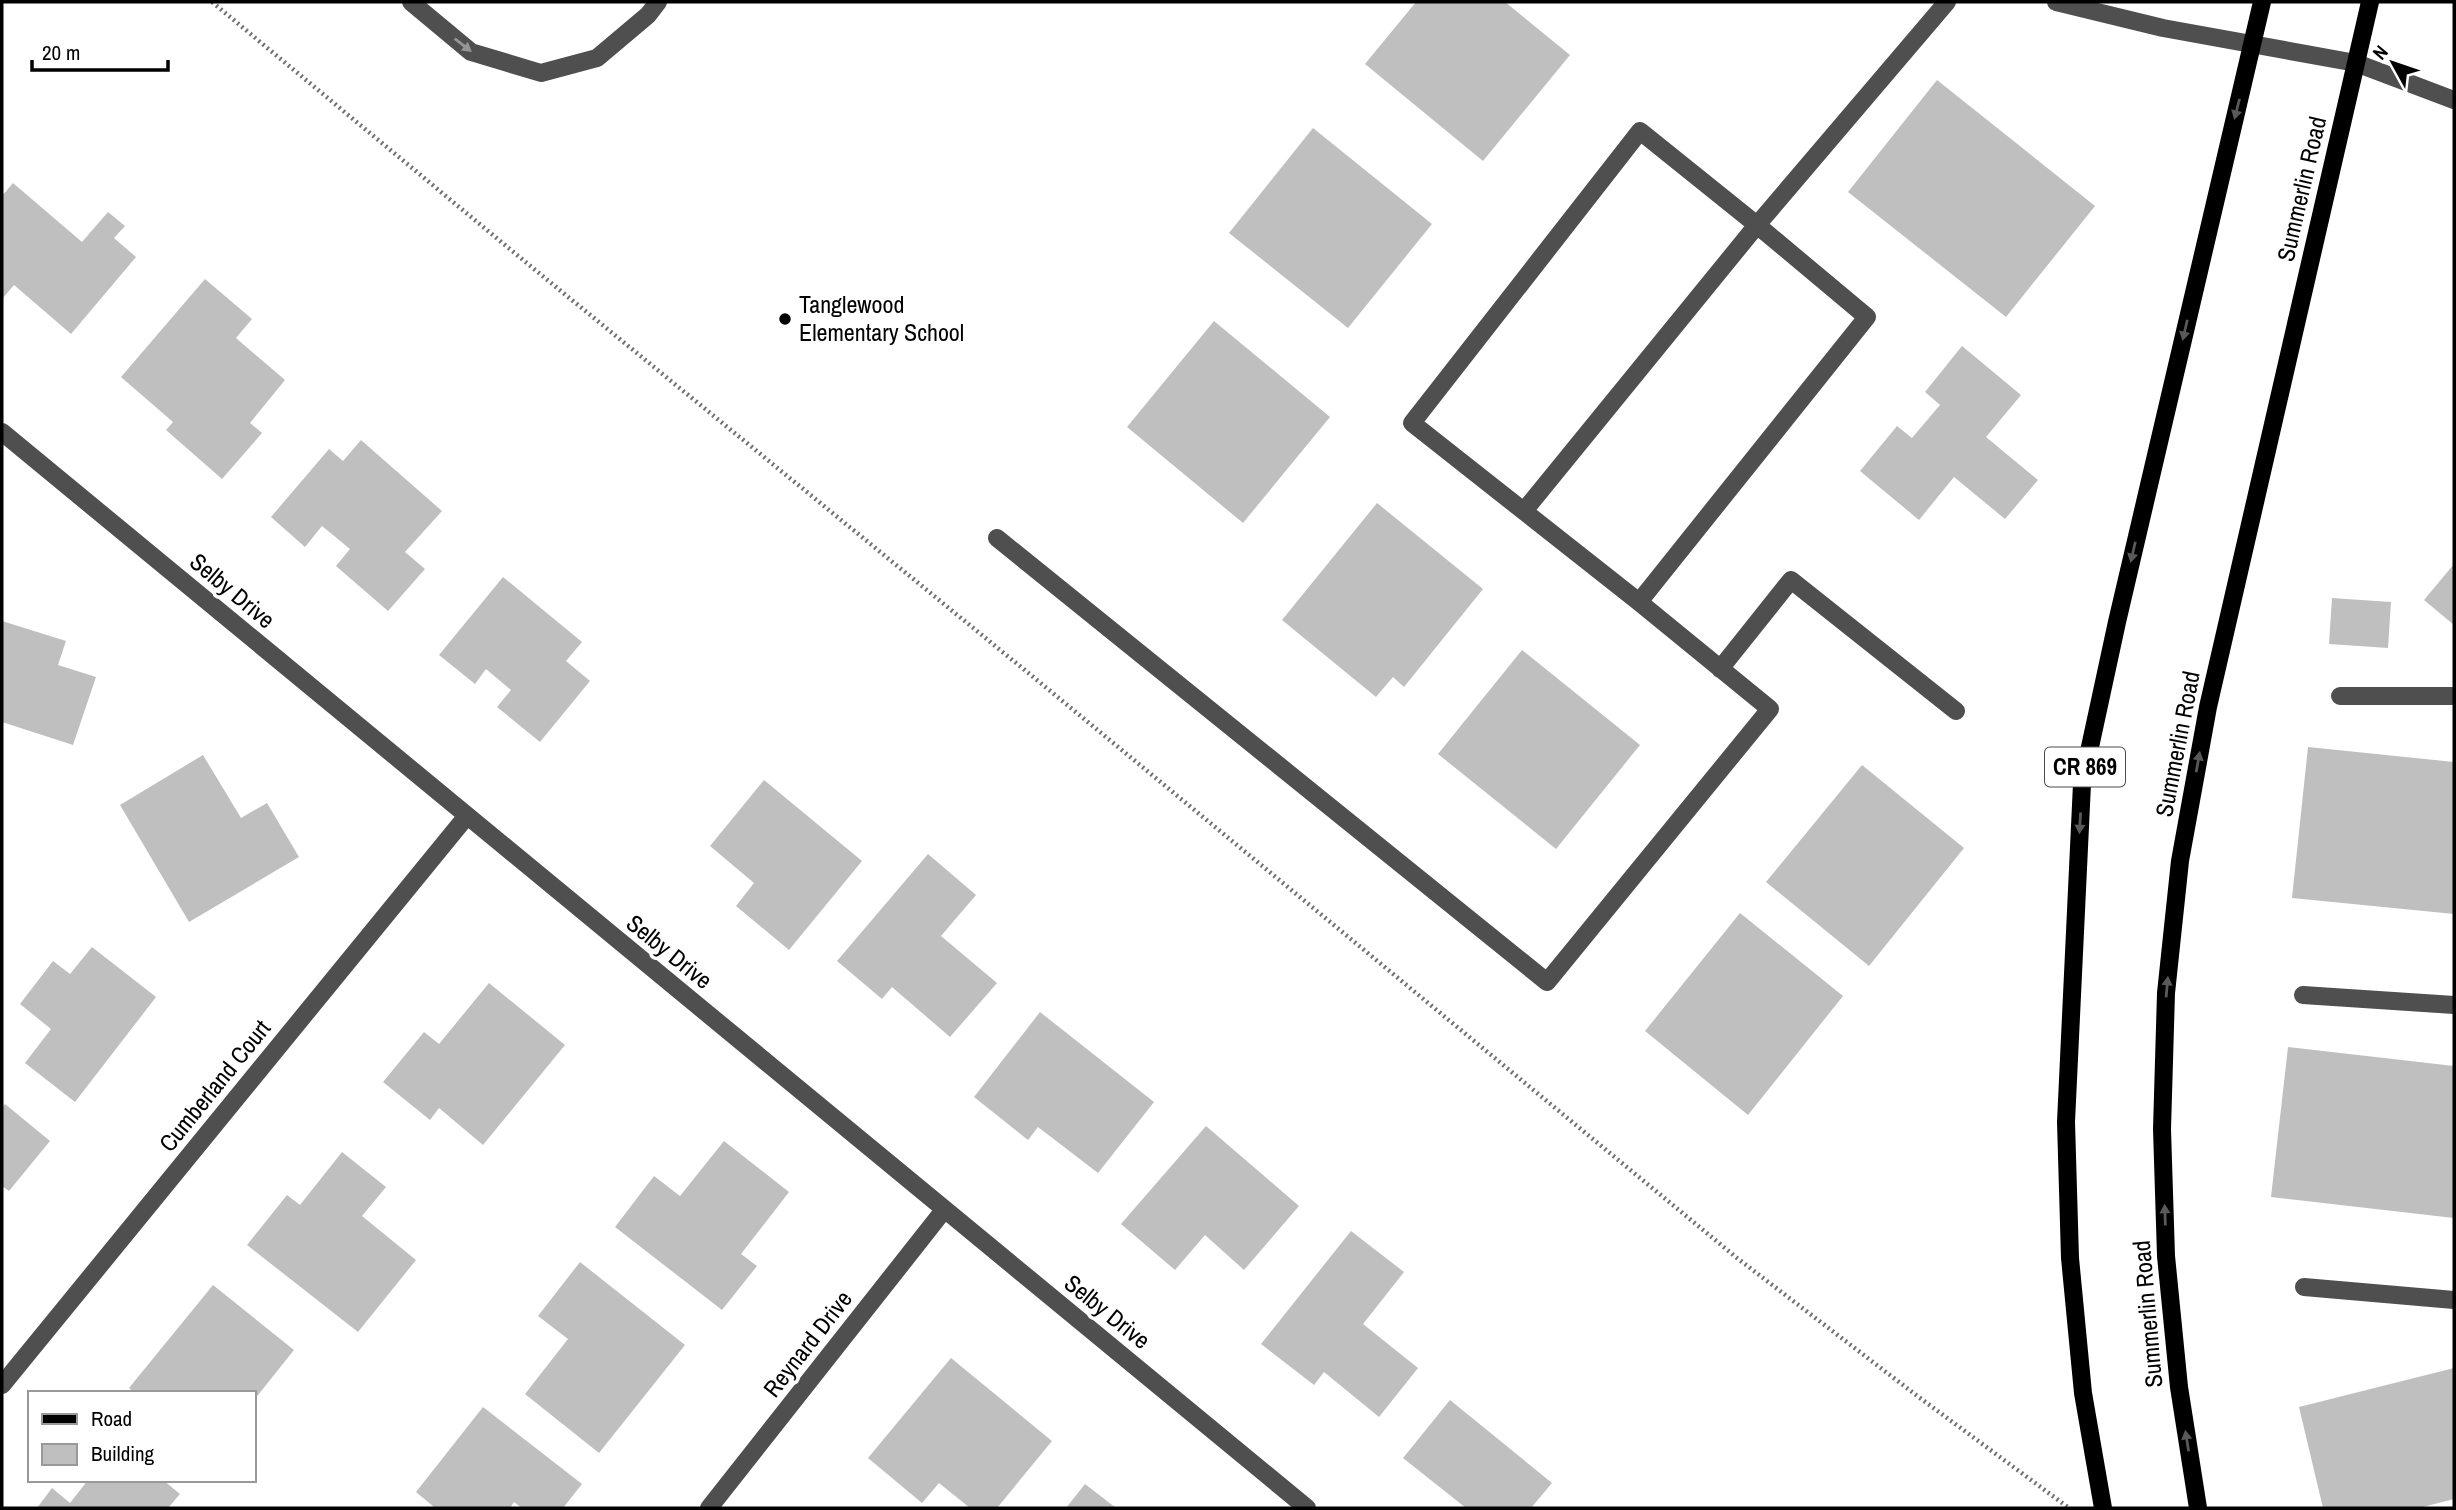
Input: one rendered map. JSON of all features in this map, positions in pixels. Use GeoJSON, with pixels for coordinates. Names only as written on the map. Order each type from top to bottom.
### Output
{"type":"FeatureCollection","features":[{"type":"Feature","properties":{"kind":"main road","name":"CR 869"},"geometry":{"type":"LineString","coordinates":[[2103,1508],[2083,1393],[2069,1244],[2066,1122],[2082,784],[2123,596],[2262,2]]}},
{"type":"Feature","properties":{"kind":"main road","name":"Summerlin Road"},"geometry":{"type":"LineString","coordinates":[[2198,1508],[2179,1387],[2166,1256],[2164,1205],[2162,1129],[2166,993],[2180,861],[2208,707],[2370,2]]}},
{"type":"Feature","properties":{"kind":"street"},"geometry":{"type":"LineString","coordinates":[[411,2],[471,52],[541,73],[597,58],[648,15],[658,2]]}},
{"type":"Feature","properties":{"kind":"street"},"geometry":{"type":"LineString","coordinates":[[1524,511],[1757,225],[1947,2]]}},
{"type":"Feature","properties":{"kind":"street"},"geometry":{"type":"LineString","coordinates":[[2056,2],[2162,28],[2356,63],[2454,100]]}},
{"type":"Feature","properties":{"kind":"street"},"geometry":{"type":"LineString","coordinates":[[997,538],[1547,982],[1770,709],[1412,423],[1640,131],[1867,317],[1639,602]]}},
{"type":"Feature","properties":{"kind":"street","name":"Selby Drive"},"geometry":{"type":"LineString","coordinates":[[2,432],[1307,1508]]}},
{"type":"Feature","properties":{"kind":"street"},"geometry":{"type":"LineString","coordinates":[[1720,669],[1791,580],[1956,711]]}},
{"type":"Feature","properties":{"kind":"street"},"geometry":{"type":"LineString","coordinates":[[2340,696],[2454,696]]}},
{"type":"Feature","properties":{"kind":"street","name":"Cumberland Court"},"geometry":{"type":"LineString","coordinates":[[2,1385],[466,817]]}},
{"type":"Feature","properties":{"kind":"street"},"geometry":{"type":"LineString","coordinates":[[2303,995],[2454,1005]]}},
{"type":"Feature","properties":{"kind":"street","name":"Reynard Drive"},"geometry":{"type":"LineString","coordinates":[[709,1508],[944,1210]]}},
{"type":"Feature","properties":{"kind":"street"},"geometry":{"type":"LineString","coordinates":[[2304,1287],[2454,1300]]}},
{"type":"Feature","properties":{"kind":"path"},"geometry":{"type":"LineString","coordinates":[[212,2],[1738,1258],[2069,1508]]}},
{"type":"Feature","properties":{"kind":"building"},"geometry":{"type":"Polygon","coordinates":[[[1416,2],[1505,2],[1570,55],[1483,161],[1365,64],[1416,2]]]}},
{"type":"Feature","properties":{"kind":"building"},"geometry":{"type":"Polygon","coordinates":[[[1937,80],[2095,206],[2006,317],[1848,192],[1937,80]]]}},
{"type":"Feature","properties":{"kind":"building"},"geometry":{"type":"Polygon","coordinates":[[[1313,128],[1432,224],[1348,328],[1229,233],[1313,128]]]}},
{"type":"Feature","properties":{"kind":"building"},"geometry":{"type":"Polygon","coordinates":[[[13,183],[82,242],[108,212],[125,226],[114,238],[136,257],[71,334],[14,285],[3,298],[2,296],[2,196],[13,183]]]}},
{"type":"Feature","properties":{"kind":"building"},"geometry":{"type":"Polygon","coordinates":[[[205,279],[252,319],[236,338],[285,380],[250,423],[262,433],[222,479],[166,430],[173,422],[121,377],[205,279]]]}},
{"type":"Feature","properties":{"kind":"building"},"geometry":{"type":"Polygon","coordinates":[[[1214,321],[1330,417],[1243,523],[1127,427],[1214,321]]]}},
{"type":"Feature","properties":{"kind":"building"},"geometry":{"type":"Polygon","coordinates":[[[1962,346],[2021,395],[1986,437],[2038,480],[2005,519],[1954,477],[1919,520],[1860,471],[1897,426],[1912,438],[1940,405],[1925,392],[1962,346]]]}},
{"type":"Feature","properties":{"kind":"building"},"geometry":{"type":"Polygon","coordinates":[[[361,440],[442,511],[405,552],[425,569],[388,611],[336,566],[350,549],[322,526],[305,547],[271,517],[329,449],[343,461],[361,440]]]}},
{"type":"Feature","properties":{"kind":"building"},"geometry":{"type":"Polygon","coordinates":[[[1377,503],[1483,589],[1404,687],[1393,677],[1376,697],[1282,620],[1377,503]]]}},
{"type":"Feature","properties":{"kind":"building"},"geometry":{"type":"Polygon","coordinates":[[[2454,564],[2454,625],[2424,600],[2454,564]]]}},
{"type":"Feature","properties":{"kind":"building"},"geometry":{"type":"Polygon","coordinates":[[[503,577],[582,642],[566,661],[590,681],[540,742],[497,707],[511,690],[486,669],[475,684],[439,655],[503,577]]]}},
{"type":"Feature","properties":{"kind":"building"},"geometry":{"type":"Polygon","coordinates":[[[2332,598],[2391,602],[2388,648],[2329,644],[2332,598]]]}},
{"type":"Feature","properties":{"kind":"building"},"geometry":{"type":"Polygon","coordinates":[[[2,621],[66,641],[58,665],[96,677],[73,745],[2,722],[2,621]]]}},
{"type":"Feature","properties":{"kind":"building"},"geometry":{"type":"Polygon","coordinates":[[[1522,650],[1640,745],[1556,849],[1438,754],[1522,650]]]}},
{"type":"Feature","properties":{"kind":"building"},"geometry":{"type":"Polygon","coordinates":[[[2308,747],[2454,762],[2454,914],[2292,898],[2308,747]]]}},
{"type":"Feature","properties":{"kind":"building"},"geometry":{"type":"Polygon","coordinates":[[[203,755],[241,818],[267,803],[299,857],[189,922],[120,805],[203,755]]]}},
{"type":"Feature","properties":{"kind":"building"},"geometry":{"type":"Polygon","coordinates":[[[1862,765],[1964,848],[1869,966],[1766,882],[1862,765]]]}},
{"type":"Feature","properties":{"kind":"building"},"geometry":{"type":"Polygon","coordinates":[[[764,780],[862,861],[789,950],[736,906],[754,883],[710,846],[764,780]]]}},
{"type":"Feature","properties":{"kind":"building"},"geometry":{"type":"Polygon","coordinates":[[[928,854],[976,895],[941,936],[997,983],[950,1037],[892,987],[882,999],[837,961],[928,854]]]}},
{"type":"Feature","properties":{"kind":"building"},"geometry":{"type":"Polygon","coordinates":[[[1740,913],[1843,996],[1748,1115],[1645,1031],[1740,913]]]}},
{"type":"Feature","properties":{"kind":"building"},"geometry":{"type":"Polygon","coordinates":[[[92,947],[156,997],[75,1102],[25,1063],[51,1029],[20,1004],[53,961],[70,974],[92,947]]]}},
{"type":"Feature","properties":{"kind":"building"},"geometry":{"type":"Polygon","coordinates":[[[489,983],[565,1045],[483,1145],[439,1108],[430,1120],[383,1082],[424,1032],[439,1044],[489,983]]]}},
{"type":"Feature","properties":{"kind":"building"},"geometry":{"type":"Polygon","coordinates":[[[1040,1012],[1154,1102],[1098,1173],[1038,1127],[1028,1140],[974,1097],[1040,1012]]]}},
{"type":"Feature","properties":{"kind":"building"},"geometry":{"type":"Polygon","coordinates":[[[2288,1047],[2454,1066],[2454,1218],[2271,1197],[2288,1047]]]}},
{"type":"Feature","properties":{"kind":"building"},"geometry":{"type":"Polygon","coordinates":[[[5,1104],[50,1141],[9,1191],[2,1186],[2,1108],[5,1104]]]}},
{"type":"Feature","properties":{"kind":"building"},"geometry":{"type":"Polygon","coordinates":[[[1206,1126],[1299,1206],[1244,1270],[1205,1235],[1175,1270],[1121,1224],[1206,1126]]]}},
{"type":"Feature","properties":{"kind":"building"},"geometry":{"type":"Polygon","coordinates":[[[724,1141],[789,1192],[741,1254],[757,1266],[722,1310],[615,1227],[654,1176],[680,1196],[724,1141]]]}},
{"type":"Feature","properties":{"kind":"building"},"geometry":{"type":"Polygon","coordinates":[[[342,1152],[386,1187],[362,1216],[416,1260],[358,1332],[247,1245],[287,1195],[300,1205],[342,1152]]]}},
{"type":"Feature","properties":{"kind":"building"},"geometry":{"type":"Polygon","coordinates":[[[1351,1231],[1404,1272],[1363,1324],[1418,1368],[1379,1417],[1324,1372],[1314,1385],[1261,1344],[1351,1231]]]}},
{"type":"Feature","properties":{"kind":"building"},"geometry":{"type":"Polygon","coordinates":[[[580,1262],[685,1345],[599,1453],[525,1394],[568,1339],[538,1316],[580,1262]]]}},
{"type":"Feature","properties":{"kind":"building"},"geometry":{"type":"Polygon","coordinates":[[[213,1285],[294,1350],[256,1398],[256,1391],[133,1391],[129,1388],[213,1285]]]}},
{"type":"Feature","properties":{"kind":"building"},"geometry":{"type":"Polygon","coordinates":[[[951,1358],[1052,1441],[997,1508],[970,1508],[939,1483],[922,1503],[868,1458],[951,1358]]]}},
{"type":"Feature","properties":{"kind":"building"},"geometry":{"type":"Polygon","coordinates":[[[2454,1368],[2454,1499],[2419,1508],[2323,1508],[2299,1407],[2454,1368]]]}},
{"type":"Feature","properties":{"kind":"building"},"geometry":{"type":"Polygon","coordinates":[[[1450,1400],[1552,1483],[1531,1508],[1466,1508],[1403,1458],[1450,1400]]]}},
{"type":"Feature","properties":{"kind":"building"},"geometry":{"type":"Polygon","coordinates":[[[483,1407],[582,1484],[563,1508],[522,1508],[514,1502],[510,1508],[433,1508],[416,1492],[483,1407]]]}},
{"type":"Feature","properties":{"kind":"building"},"geometry":{"type":"Polygon","coordinates":[[[86,1482],[165,1482],[180,1494],[168,1508],[37,1508],[52,1488],[70,1503],[86,1482]]]}},
{"type":"Feature","properties":{"kind":"building"},"geometry":{"type":"Polygon","coordinates":[[[1085,1484],[1116,1508],[1066,1508],[1085,1484]]]}},
{"type":"Feature","properties":{"kind":"place","name":"Tanglewood Elementary School"},"geometry":{"type":"Point","coordinates":[785,319]}}]}
